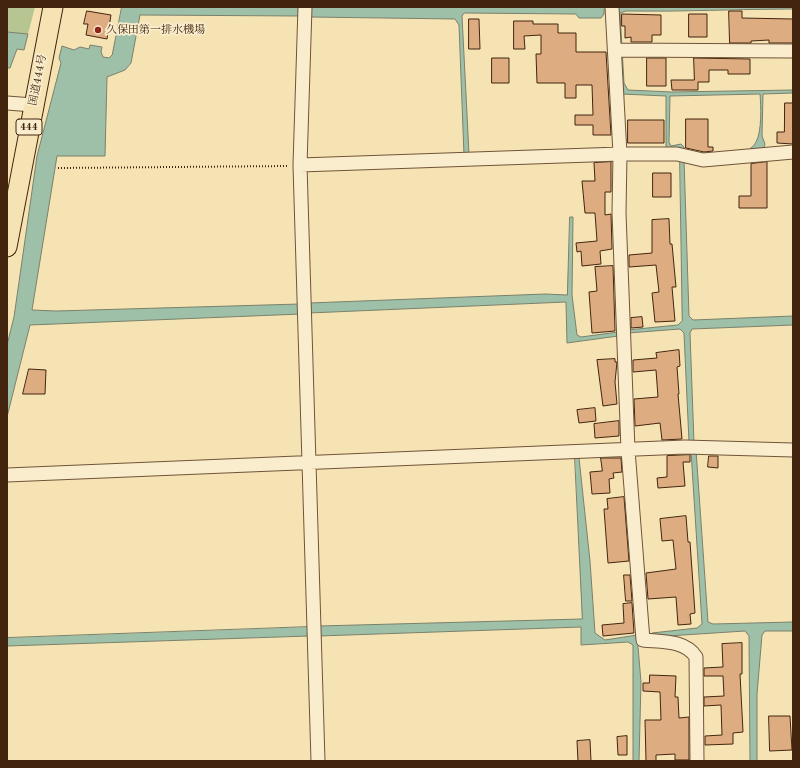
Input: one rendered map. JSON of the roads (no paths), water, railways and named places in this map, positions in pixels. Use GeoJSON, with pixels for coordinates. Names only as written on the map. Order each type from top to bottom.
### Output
{"type":"FeatureCollection","features":[{"type":"Feature","properties":{"kind":"highway","name":"国道444号"},"geometry":{"type":"LineString","coordinates":[[7,247],[53,7]]}},
{"type":"Feature","properties":{"kind":"street"},"geometry":{"type":"LineString","coordinates":[[305,7],[300,165],[318,761]]}},
{"type":"Feature","properties":{"kind":"street"},"geometry":{"type":"LineString","coordinates":[[612,7],[620,154],[619,213],[628,450],[643,640],[682,645],[691,649],[696,657],[697,761]]}},
{"type":"Feature","properties":{"kind":"street"},"geometry":{"type":"LineString","coordinates":[[615,50],[793,51]]}},
{"type":"Feature","properties":{"kind":"street"},"geometry":{"type":"LineString","coordinates":[[7,103],[33,105]]}},
{"type":"Feature","properties":{"kind":"street"},"geometry":{"type":"LineString","coordinates":[[300,165],[620,154],[677,154],[703,160],[793,152]]}},
{"type":"Feature","properties":{"kind":"street"},"geometry":{"type":"LineString","coordinates":[[7,475],[685,447],[793,450]]}},
{"type":"Feature","properties":{"kind":"place","name":"久保田第一排水機場"},"geometry":{"type":"Point","coordinates":[98,30]}}]}
